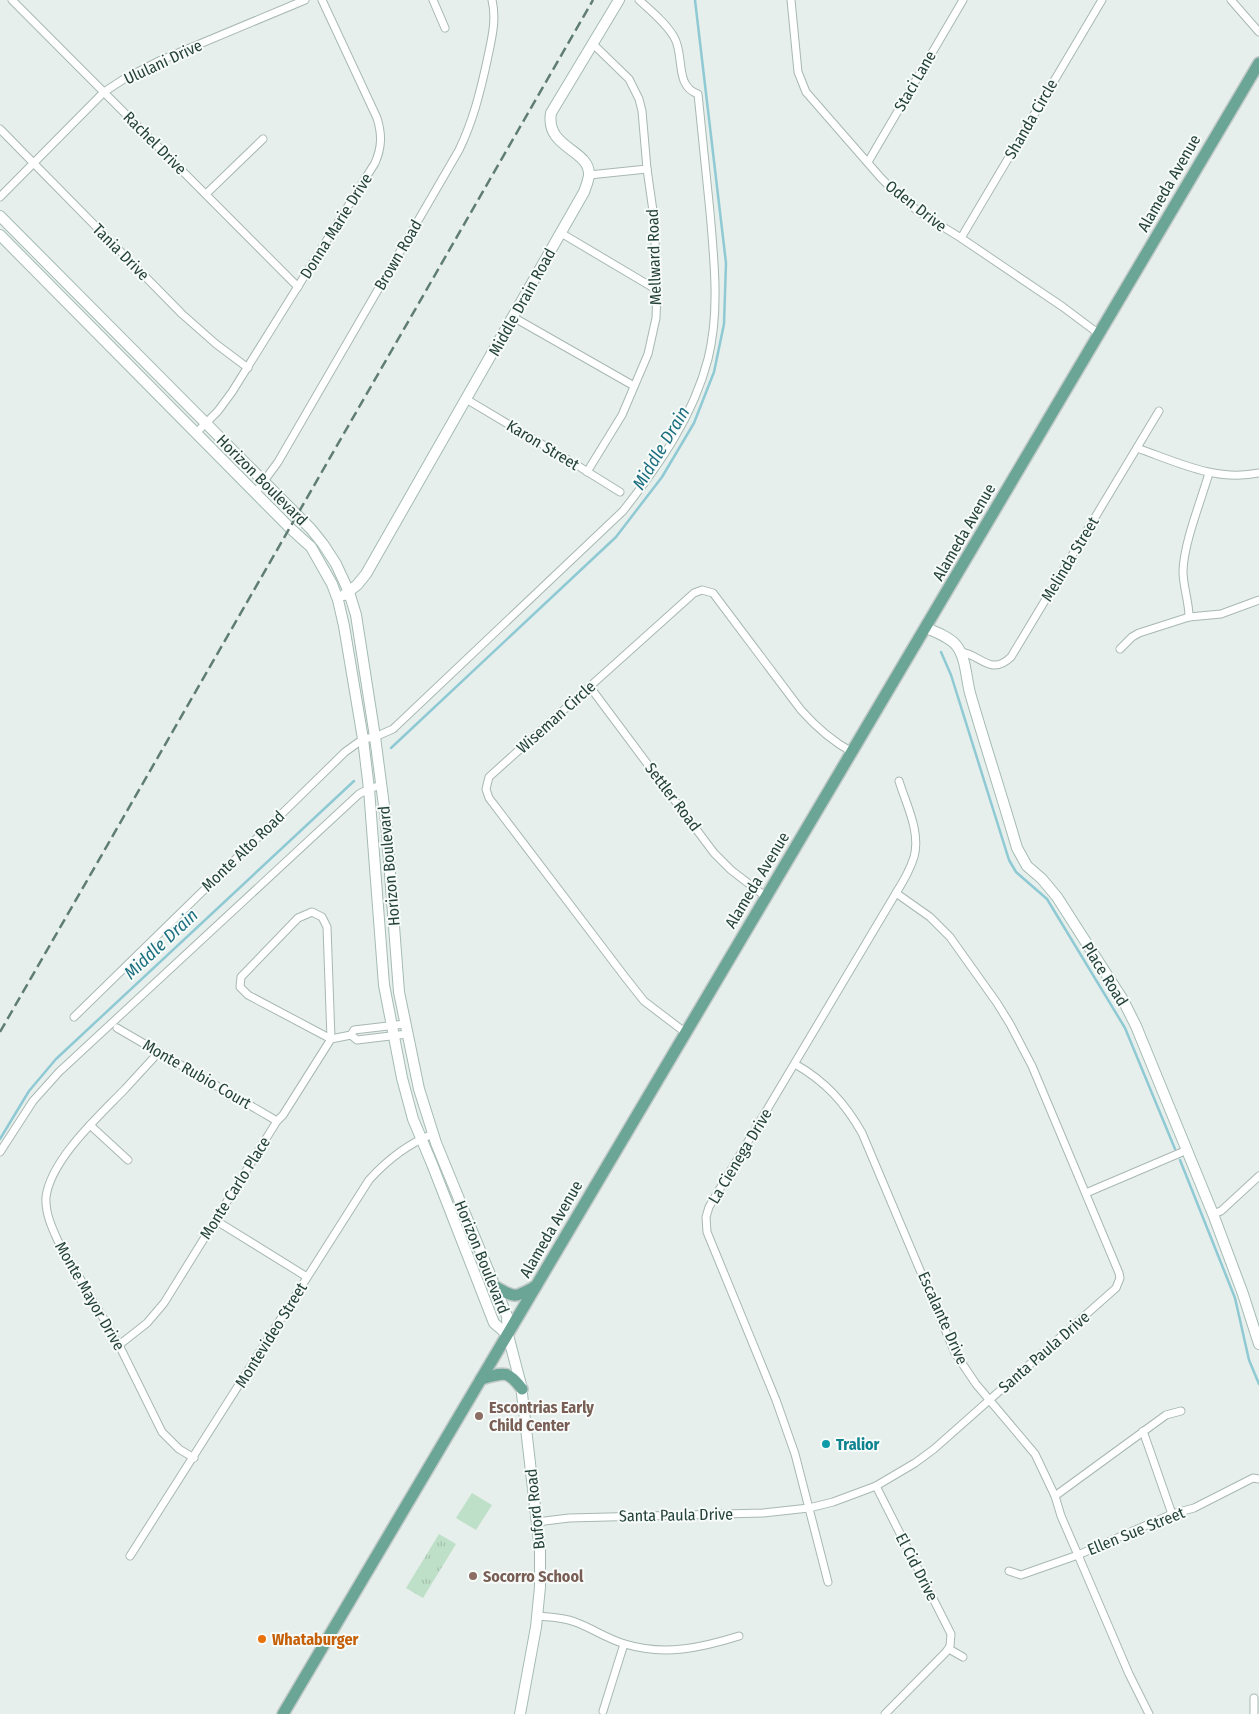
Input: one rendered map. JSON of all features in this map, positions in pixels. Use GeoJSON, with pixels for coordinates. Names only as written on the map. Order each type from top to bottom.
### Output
{"type":"FeatureCollection","features":[{"type":"Feature","properties":{"kind":"main road"},"geometry":{"type":"LineString","coordinates":[[589,175],[581,158],[556,138],[550,124],[551,112],[618,0]]}},
{"type":"Feature","properties":{"kind":"main road","name":"Alameda Avenue"},"geometry":{"type":"LineString","coordinates":[[283,1714],[1259,63]]}},
{"type":"Feature","properties":{"kind":"main road","name":"Middle Drain Road"},"geometry":{"type":"LineString","coordinates":[[338,600],[357,586],[366,574],[584,192],[589,175]]}},
{"type":"Feature","properties":{"kind":"main road","name":"Horizon Boulevard"},"geometry":{"type":"LineString","coordinates":[[0,216],[311,529],[336,564],[349,592],[356,615],[386,821],[398,992],[419,1089],[433,1134],[507,1316],[508,1335]]}},
{"type":"Feature","properties":{"kind":"main road","name":"Horizon Boulevard"},"geometry":{"type":"LineString","coordinates":[[0,235],[311,547],[332,584],[344,626],[363,739],[369,789],[384,985],[392,1032],[413,1119],[494,1323],[508,1335]]}},
{"type":"Feature","properties":{"kind":"main road"},"geometry":{"type":"LineString","coordinates":[[926,628],[955,644],[960,652]]}},
{"type":"Feature","properties":{"kind":"main road","name":"Place Road"},"geometry":{"type":"LineString","coordinates":[[960,652],[969,690],[1017,848],[1027,866],[1042,879],[1057,897],[1123,1000],[1136,1026],[1244,1294],[1259,1344]]}},
{"type":"Feature","properties":{"kind":"main road"},"geometry":{"type":"LineString","coordinates":[[496,1287],[515,1296],[537,1285]]}},
{"type":"Feature","properties":{"kind":"main road","name":"Buford Road"},"geometry":{"type":"LineString","coordinates":[[508,1335],[522,1389],[537,1522],[540,1570],[532,1654],[520,1714]]}},
{"type":"Feature","properties":{"kind":"main road"},"geometry":{"type":"LineString","coordinates":[[481,1379],[507,1374],[513,1377],[522,1389]]}},
{"type":"Feature","properties":{"kind":"street","name":"Rachel Drive"},"geometry":{"type":"LineString","coordinates":[[12,0],[298,287]]}},
{"type":"Feature","properties":{"kind":"street","name":"Ululani Drive"},"geometry":{"type":"LineString","coordinates":[[0,197],[104,92],[124,79],[159,60],[305,0]]}},
{"type":"Feature","properties":{"kind":"street","name":"Donna Marie Drive"},"geometry":{"type":"LineString","coordinates":[[196,433],[218,411],[248,368],[375,163],[381,144],[381,131],[377,118],[322,0]]}},
{"type":"Feature","properties":{"kind":"street"},"geometry":{"type":"LineString","coordinates":[[433,0],[445,28]]}},
{"type":"Feature","properties":{"kind":"street","name":"Brown Road"},"geometry":{"type":"LineString","coordinates":[[256,492],[278,462],[466,136],[477,107],[493,31],[492,0]]}},
{"type":"Feature","properties":{"kind":"street","name":"Monte Alto Road"},"geometry":{"type":"LineString","coordinates":[[74,1017],[344,752],[363,739],[375,737],[393,729],[623,511],[652,474],[675,438],[690,407],[708,359],[716,304],[713,250],[698,94],[690,91],[685,84],[675,38],[639,0]]}},
{"type":"Feature","properties":{"kind":"street","name":"Oden Drive"},"geometry":{"type":"LineString","coordinates":[[791,0],[798,72],[804,88],[812,100],[896,194],[918,212],[961,238],[1063,307],[1099,334]]}},
{"type":"Feature","properties":{"kind":"street","name":"Staci Lane"},"geometry":{"type":"LineString","coordinates":[[868,162],[962,0]]}},
{"type":"Feature","properties":{"kind":"street","name":"Shanda Circle"},"geometry":{"type":"LineString","coordinates":[[961,238],[1102,0]]}},
{"type":"Feature","properties":{"kind":"street"},"geometry":{"type":"LineString","coordinates":[[1231,0],[1259,32]]}},
{"type":"Feature","properties":{"kind":"street","name":"Mellward Road"},"geometry":{"type":"LineString","coordinates":[[587,472],[622,415],[648,354],[656,318],[657,290],[654,218],[642,111],[634,88],[627,77],[593,44]]}},
{"type":"Feature","properties":{"kind":"street","name":"Tania Drive"},"geometry":{"type":"LineString","coordinates":[[0,129],[187,319],[248,368]]}},
{"type":"Feature","properties":{"kind":"street"},"geometry":{"type":"LineString","coordinates":[[206,194],[263,139]]}},
{"type":"Feature","properties":{"kind":"street"},"geometry":{"type":"LineString","coordinates":[[589,175],[647,169]]}},
{"type":"Feature","properties":{"kind":"street"},"geometry":{"type":"LineString","coordinates":[[560,233],[657,290]]}},
{"type":"Feature","properties":{"kind":"street"},"geometry":{"type":"LineString","coordinates":[[513,317],[634,386]]}},
{"type":"Feature","properties":{"kind":"street","name":"Karon Street"},"geometry":{"type":"LineString","coordinates":[[466,399],[620,492]]}},
{"type":"Feature","properties":{"kind":"street","name":"Melinda Street"},"geometry":{"type":"LineString","coordinates":[[960,652],[969,652],[989,665],[1001,665],[1011,657],[1160,411]]}},
{"type":"Feature","properties":{"kind":"street"},"geometry":{"type":"LineString","coordinates":[[1137,448],[1209,473],[1236,476],[1259,473]]}},
{"type":"Feature","properties":{"kind":"street"},"geometry":{"type":"LineString","coordinates":[[1190,617],[1184,591],[1183,569],[1186,552],[1209,473]]}},
{"type":"Feature","properties":{"kind":"street","name":"Wiseman Circle"},"geometry":{"type":"LineString","coordinates":[[686,1033],[644,1001],[487,794],[487,783],[494,772],[694,593],[702,590],[713,593],[801,710],[829,738],[852,752]]}},
{"type":"Feature","properties":{"kind":"street"},"geometry":{"type":"LineString","coordinates":[[1120,649],[1132,637],[1140,633],[1190,617],[1221,614],[1259,600]]}},
{"type":"Feature","properties":{"kind":"street","name":"Settler Road"},"geometry":{"type":"LineString","coordinates":[[590,687],[714,852],[731,870],[766,897]]}},
{"type":"Feature","properties":{"kind":"street","name":"La Cienega Drive"},"geometry":{"type":"LineString","coordinates":[[828,1582],[794,1454],[776,1400],[706,1225],[706,1217],[709,1207],[911,866],[916,847],[915,830],[899,781]]}},
{"type":"Feature","properties":{"kind":"street"},"geometry":{"type":"LineString","coordinates":[[0,1152],[33,1101],[59,1072],[352,801],[369,789],[381,785]]}},
{"type":"Feature","properties":{"kind":"street","name":"Santa Paula Drive"},"geometry":{"type":"LineString","coordinates":[[537,1522],[569,1518],[763,1513],[809,1508],[833,1502],[876,1486],[934,1449],[1116,1288],[1119,1272],[1032,1066],[997,1003],[942,929],[919,908],[896,893]]}},
{"type":"Feature","properties":{"kind":"street"},"geometry":{"type":"LineString","coordinates":[[332,1039],[327,927],[322,916],[312,912],[298,918],[240,977],[240,987],[248,995],[332,1039],[351,1034],[354,1030],[392,1032],[406,1029]]}},
{"type":"Feature","properties":{"kind":"street","name":"Monte Rubio Court"},"geometry":{"type":"LineString","coordinates":[[117,1028],[277,1121]]}},
{"type":"Feature","properties":{"kind":"street","name":"Monte Carlo Place"},"geometry":{"type":"LineString","coordinates":[[119,1346],[155,1315],[277,1121],[332,1039]]}},
{"type":"Feature","properties":{"kind":"street","name":"Monte Mayor Drive"},"geometry":{"type":"LineString","coordinates":[[159,1052],[75,1142],[53,1177],[46,1199],[47,1212],[58,1241],[119,1346],[162,1432],[180,1449],[194,1458]]}},
{"type":"Feature","properties":{"kind":"street","name":"Escalante Drive"},"geometry":{"type":"LineString","coordinates":[[795,1064],[818,1078],[830,1089],[851,1114],[862,1133],[948,1338],[970,1376],[1035,1454],[1056,1496],[1061,1516],[1129,1674],[1149,1714]]}},
{"type":"Feature","properties":{"kind":"street"},"geometry":{"type":"LineString","coordinates":[[90,1125],[128,1160]]}},
{"type":"Feature","properties":{"kind":"street","name":"Montevideo Street"},"geometry":{"type":"LineString","coordinates":[[130,1556],[369,1180],[390,1158],[433,1134]]}},
{"type":"Feature","properties":{"kind":"street"},"geometry":{"type":"LineString","coordinates":[[1086,1193],[1187,1150]]}},
{"type":"Feature","properties":{"kind":"street"},"geometry":{"type":"LineString","coordinates":[[1213,1214],[1221,1211],[1259,1176]]}},
{"type":"Feature","properties":{"kind":"street"},"geometry":{"type":"LineString","coordinates":[[216,1220],[307,1277]]}},
{"type":"Feature","properties":{"kind":"street"},"geometry":{"type":"LineString","coordinates":[[1056,1496],[1166,1415],[1181,1411]]}},
{"type":"Feature","properties":{"kind":"street"},"geometry":{"type":"LineString","coordinates":[[1143,1431],[1172,1514]]}},
{"type":"Feature","properties":{"kind":"street","name":"Ellen Sue Street"},"geometry":{"type":"LineString","coordinates":[[1009,1571],[1021,1575],[1078,1555],[1172,1514],[1194,1508],[1253,1478],[1259,1479]]}},
{"type":"Feature","properties":{"kind":"street","name":"El Cid Drive"},"geometry":{"type":"LineString","coordinates":[[876,1486],[951,1634],[949,1648]]}},
{"type":"Feature","properties":{"kind":"street"},"geometry":{"type":"LineString","coordinates":[[537,1616],[571,1620],[624,1644],[639,1648],[697,1648],[739,1636]]}},
{"type":"Feature","properties":{"kind":"street"},"geometry":{"type":"LineString","coordinates":[[603,1711],[624,1644]]}},
{"type":"Feature","properties":{"kind":"street"},"geometry":{"type":"LineString","coordinates":[[885,1714],[949,1648],[963,1656]]}},
{"type":"Feature","properties":{"kind":"street"},"geometry":{"type":"LineString","coordinates":[[1254,1698],[1254,1714]]}},
{"type":"Feature","properties":{"kind":"green space"},"geometry":{"type":"Polygon","coordinates":[[[472,1493],[492,1505],[476,1530],[456,1518],[472,1493]]]}},
{"type":"Feature","properties":{"kind":"green space"},"geometry":{"type":"Polygon","coordinates":[[[439,1534],[456,1544],[423,1598],[406,1588],[439,1534]]]}},
{"type":"Feature","properties":{"kind":"waterway","name":"Middle Drain"},"geometry":{"type":"LineString","coordinates":[[391,748],[616,537],[662,477],[694,423],[714,372],[724,324],[726,263],[695,0]]}},
{"type":"Feature","properties":{"kind":"waterway"},"geometry":{"type":"LineString","coordinates":[[941,652],[951,675],[1009,860],[1016,872],[1047,899],[1125,1028],[1175,1149]]}},
{"type":"Feature","properties":{"kind":"waterway","name":"Middle Drain"},"geometry":{"type":"LineString","coordinates":[[0,1139],[29,1091],[56,1059],[354,781]]}},
{"type":"Feature","properties":{"kind":"waterway"},"geometry":{"type":"LineString","coordinates":[[1180,1160],[1235,1298],[1249,1360],[1259,1384]]}},
{"type":"Feature","properties":{"kind":"railway"},"geometry":{"type":"LineString","coordinates":[[0,1032],[593,0]]}},
{"type":"Feature","properties":{"kind":"place","name":"Escontrias Early Child Center"},"geometry":{"type":"Point","coordinates":[479,1416]}},
{"type":"Feature","properties":{"kind":"place","name":"Tralior"},"geometry":{"type":"Point","coordinates":[826,1444]}},
{"type":"Feature","properties":{"kind":"place","name":"Socorro School"},"geometry":{"type":"Point","coordinates":[473,1576]}},
{"type":"Feature","properties":{"kind":"place","name":"Whataburger"},"geometry":{"type":"Point","coordinates":[262,1639]}}]}
